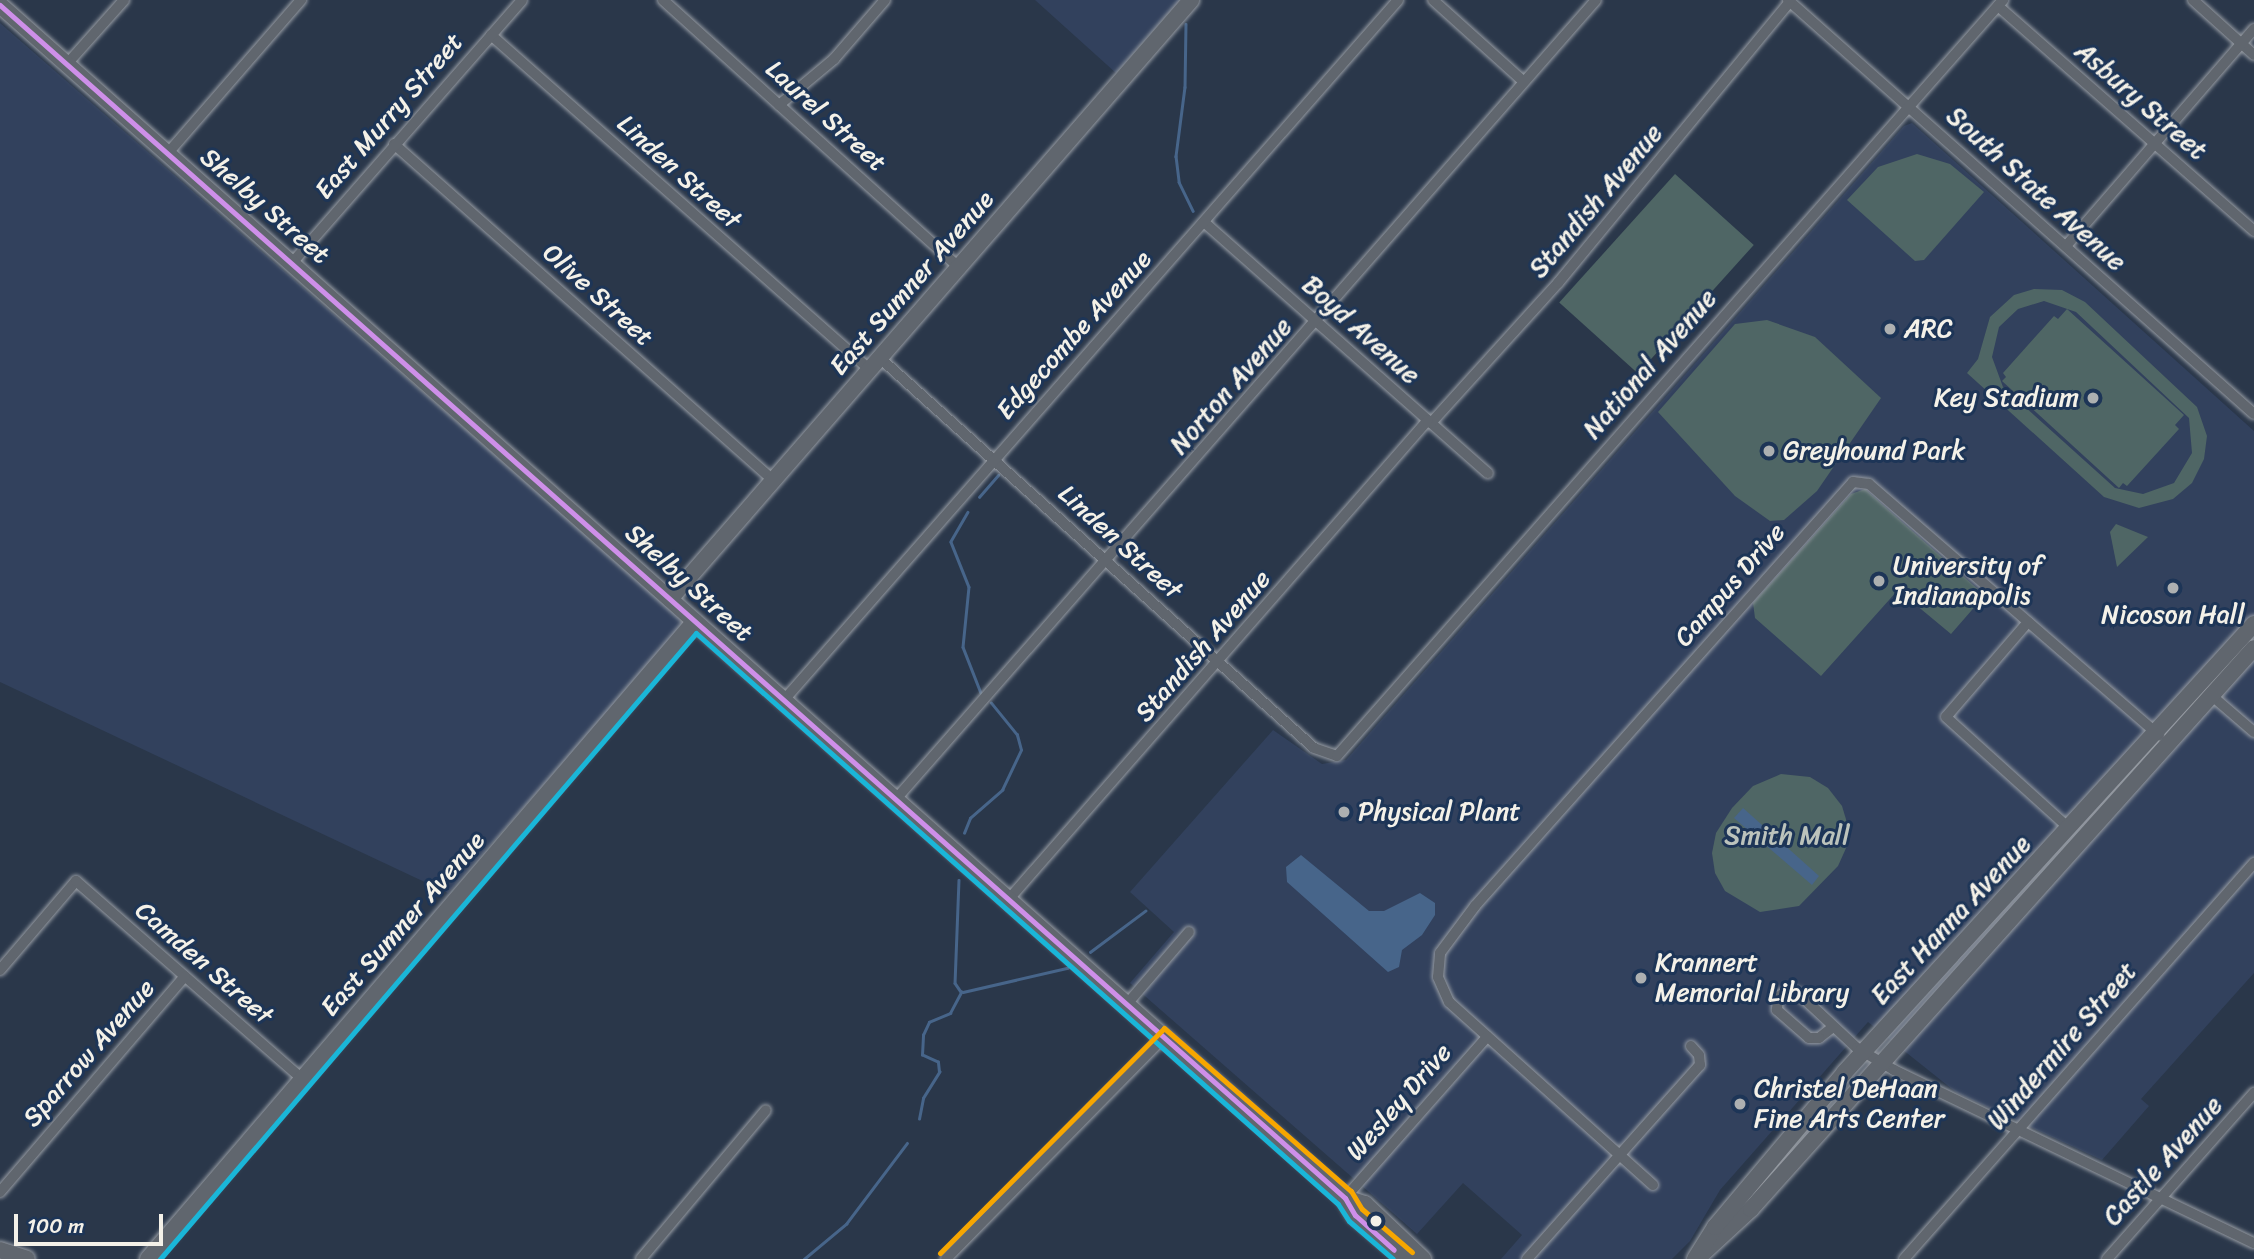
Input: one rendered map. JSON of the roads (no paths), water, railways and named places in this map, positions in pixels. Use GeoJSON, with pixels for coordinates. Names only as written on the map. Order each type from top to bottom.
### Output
{"type":"FeatureCollection","features":[{"type":"Feature","properties":{"kind":"main road","name":"East Sumner Avenue"},"geometry":{"type":"LineString","coordinates":[[670,599],[1191,0]]}},
{"type":"Feature","properties":{"kind":"main road","name":"Shelby Street"},"geometry":{"type":"LineString","coordinates":[[0,5],[1345,1198],[1356,1214],[1406,1259]]}},
{"type":"Feature","properties":{"kind":"main road","name":"East Sumner Avenue"},"geometry":{"type":"LineString","coordinates":[[148,1259],[695,621]]}},
{"type":"Feature","properties":{"kind":"main road","name":"East Hanna Avenue"},"geometry":{"type":"LineString","coordinates":[[1872,1057],[2162,737],[2254,624]]}},
{"type":"Feature","properties":{"kind":"main road","name":"East Hanna Avenue"},"geometry":{"type":"LineString","coordinates":[[1695,1259],[1751,1209],[1872,1057],[2070,828],[2162,737],[2211,695],[2254,648]]}},
{"type":"Feature","properties":{"kind":"main road","name":"Shelby Street"},"geometry":{"type":"LineString","coordinates":[[1345,1198],[1365,1204],[1423,1259]]}},
{"type":"Feature","properties":{"kind":"main road"},"geometry":{"type":"LineString","coordinates":[[0,1250],[27,1259]]}},
{"type":"Feature","properties":{"kind":"street"},"geometry":{"type":"LineString","coordinates":[[67,64],[124,0]]}},
{"type":"Feature","properties":{"kind":"street"},"geometry":{"type":"LineString","coordinates":[[168,153],[301,0]]}},
{"type":"Feature","properties":{"kind":"street","name":"East Murry Street"},"geometry":{"type":"LineString","coordinates":[[292,262],[522,0]]}},
{"type":"Feature","properties":{"kind":"street","name":"Laurel Street"},"geometry":{"type":"LineString","coordinates":[[663,0],[958,267]]}},
{"type":"Feature","properties":{"kind":"street"},"geometry":{"type":"LineString","coordinates":[[779,105],[834,59],[886,0]]}},
{"type":"Feature","properties":{"kind":"street","name":"Edgecombe Avenue"},"geometry":{"type":"LineString","coordinates":[[784,700],[1398,0]]}},
{"type":"Feature","properties":{"kind":"street"},"geometry":{"type":"LineString","coordinates":[[1433,0],[1524,82]]}},
{"type":"Feature","properties":{"kind":"street","name":"Norton Avenue"},"geometry":{"type":"LineString","coordinates":[[896,799],[1318,322],[1596,0]]}},
{"type":"Feature","properties":{"kind":"street"},"geometry":{"type":"LineString","coordinates":[[2193,0],[2254,55]]}},
{"type":"Feature","properties":{"kind":"street","name":"South State Avenue"},"geometry":{"type":"LineString","coordinates":[[1789,1],[2254,414]]}},
{"type":"Feature","properties":{"kind":"street","name":"Standish Avenue"},"geometry":{"type":"LineString","coordinates":[[1009,899],[1220,663],[1429,421],[1558,283],[1789,1]]}},
{"type":"Feature","properties":{"kind":"street","name":"National Avenue"},"geometry":{"type":"LineString","coordinates":[[1332,757],[1346,749],[2000,3]]}},
{"type":"Feature","properties":{"kind":"street","name":"Asbury Street"},"geometry":{"type":"LineString","coordinates":[[2000,3],[2152,143],[2254,231]]}},
{"type":"Feature","properties":{"kind":"street"},"geometry":{"type":"LineString","coordinates":[[2066,246],[2152,143],[2254,29]]}},
{"type":"Feature","properties":{"kind":"street","name":"Linden Street"},"geometry":{"type":"LineString","coordinates":[[491,35],[874,363],[993,459],[1314,748],[1332,757]]}},
{"type":"Feature","properties":{"kind":"street","name":"Olive Street"},"geometry":{"type":"LineString","coordinates":[[394,144],[773,480]]}},
{"type":"Feature","properties":{"kind":"street","name":"Boyd Avenue"},"geometry":{"type":"LineString","coordinates":[[1204,222],[1488,473]]}},
{"type":"Feature","properties":{"kind":"street","name":"Campus Drive"},"geometry":{"type":"LineString","coordinates":[[1486,1037],[1443,993],[1437,964],[1445,943],[1853,482],[1869,484],[2162,737]]}},
{"type":"Feature","properties":{"kind":"street"},"geometry":{"type":"LineString","coordinates":[[2028,622],[1947,717],[2070,828]]}},
{"type":"Feature","properties":{"kind":"street"},"geometry":{"type":"LineString","coordinates":[[2211,695],[2254,732]]}},
{"type":"Feature","properties":{"kind":"street","name":"Windermire Street"},"geometry":{"type":"LineString","coordinates":[[1904,1259],[2254,863]]}},
{"type":"Feature","properties":{"kind":"street","name":"Camden Street"},"geometry":{"type":"LineString","coordinates":[[0,970],[76,881],[302,1079]]}},
{"type":"Feature","properties":{"kind":"street"},"geometry":{"type":"LineString","coordinates":[[1127,1004],[1189,932]]}},
{"type":"Feature","properties":{"kind":"street","name":"Sparrow Avenue"},"geometry":{"type":"LineString","coordinates":[[0,1192],[185,976]]}},
{"type":"Feature","properties":{"kind":"street"},"geometry":{"type":"LineString","coordinates":[[1833,1027],[1817,1038],[1807,1036],[1777,1010],[1778,997],[1788,990],[1798,993],[1833,1027],[1872,1057],[2016,1132],[2254,1243]]}},
{"type":"Feature","properties":{"kind":"street"},"geometry":{"type":"LineString","coordinates":[[946,1259],[1164,1037]]}},
{"type":"Feature","properties":{"kind":"street"},"geometry":{"type":"LineString","coordinates":[[1486,1037],[1653,1185]]}},
{"type":"Feature","properties":{"kind":"street","name":"Wesley Drive"},"geometry":{"type":"LineString","coordinates":[[1345,1198],[1486,1037]]}},
{"type":"Feature","properties":{"kind":"street"},"geometry":{"type":"LineString","coordinates":[[1527,1259],[1700,1065],[1699,1055],[1691,1046]]}},
{"type":"Feature","properties":{"kind":"street","name":"Castle Avenue"},"geometry":{"type":"LineString","coordinates":[[2107,1259],[2254,1093]]}},
{"type":"Feature","properties":{"kind":"street"},"geometry":{"type":"LineString","coordinates":[[641,1259],[766,1110]]}},
{"type":"Feature","properties":{"kind":"waterway"},"geometry":{"type":"LineString","coordinates":[[1186,24],[1185,87],[1176,156],[1179,182],[1193,211]]}},
{"type":"Feature","properties":{"kind":"waterway"},"geometry":{"type":"LineString","coordinates":[[979,497],[998,475]]}},
{"type":"Feature","properties":{"kind":"waterway"},"geometry":{"type":"LineString","coordinates":[[968,512],[951,542],[969,587],[963,647],[981,693]]}},
{"type":"Feature","properties":{"kind":"waterway"},"geometry":{"type":"LineString","coordinates":[[964,833],[970,818],[1002,790],[1021,750],[1017,735],[991,703]]}},
{"type":"Feature","properties":{"kind":"waterway"},"geometry":{"type":"LineString","coordinates":[[959,880],[955,983],[961,992]]}},
{"type":"Feature","properties":{"kind":"waterway"},"geometry":{"type":"LineString","coordinates":[[1090,952],[1145,911]]}},
{"type":"Feature","properties":{"kind":"waterway"},"geometry":{"type":"LineString","coordinates":[[963,992],[1067,968]]}},
{"type":"Feature","properties":{"kind":"waterway"},"geometry":{"type":"LineString","coordinates":[[919,1119],[923,1098],[939,1072],[938,1062],[922,1055],[923,1035],[929,1022],[950,1013],[961,992]]}},
{"type":"Feature","properties":{"kind":"waterway"},"geometry":{"type":"LineString","coordinates":[[804,1259],[846,1224],[907,1143]]}},
{"type":"Feature","properties":{"kind":"place","name":"ARC"},"geometry":{"type":"Point","coordinates":[1890,329]}},
{"type":"Feature","properties":{"kind":"place","name":"Key Stadium"},"geometry":{"type":"Point","coordinates":[2093,398]}},
{"type":"Feature","properties":{"kind":"place","name":"Greyhound Park"},"geometry":{"type":"Point","coordinates":[1769,451]}},
{"type":"Feature","properties":{"kind":"place","name":"University of Indianapolis"},"geometry":{"type":"Point","coordinates":[1879,581]}},
{"type":"Feature","properties":{"kind":"place","name":"Nicoson Hall"},"geometry":{"type":"Point","coordinates":[2173,588]}},
{"type":"Feature","properties":{"kind":"place","name":"Physical Plant"},"geometry":{"type":"Point","coordinates":[1344,812]}},
{"type":"Feature","properties":{"kind":"place","name":"Krannert Memorial Library"},"geometry":{"type":"Point","coordinates":[1641,978]}},
{"type":"Feature","properties":{"kind":"place","name":"Christel DeHaan Fine Arts Center"},"geometry":{"type":"Point","coordinates":[1740,1104]}},
{"type":"Feature","properties":{"kind":"park label","name":"Smith Mall"},"geometry":{"type":"Point","coordinates":[1787,836]}}]}
